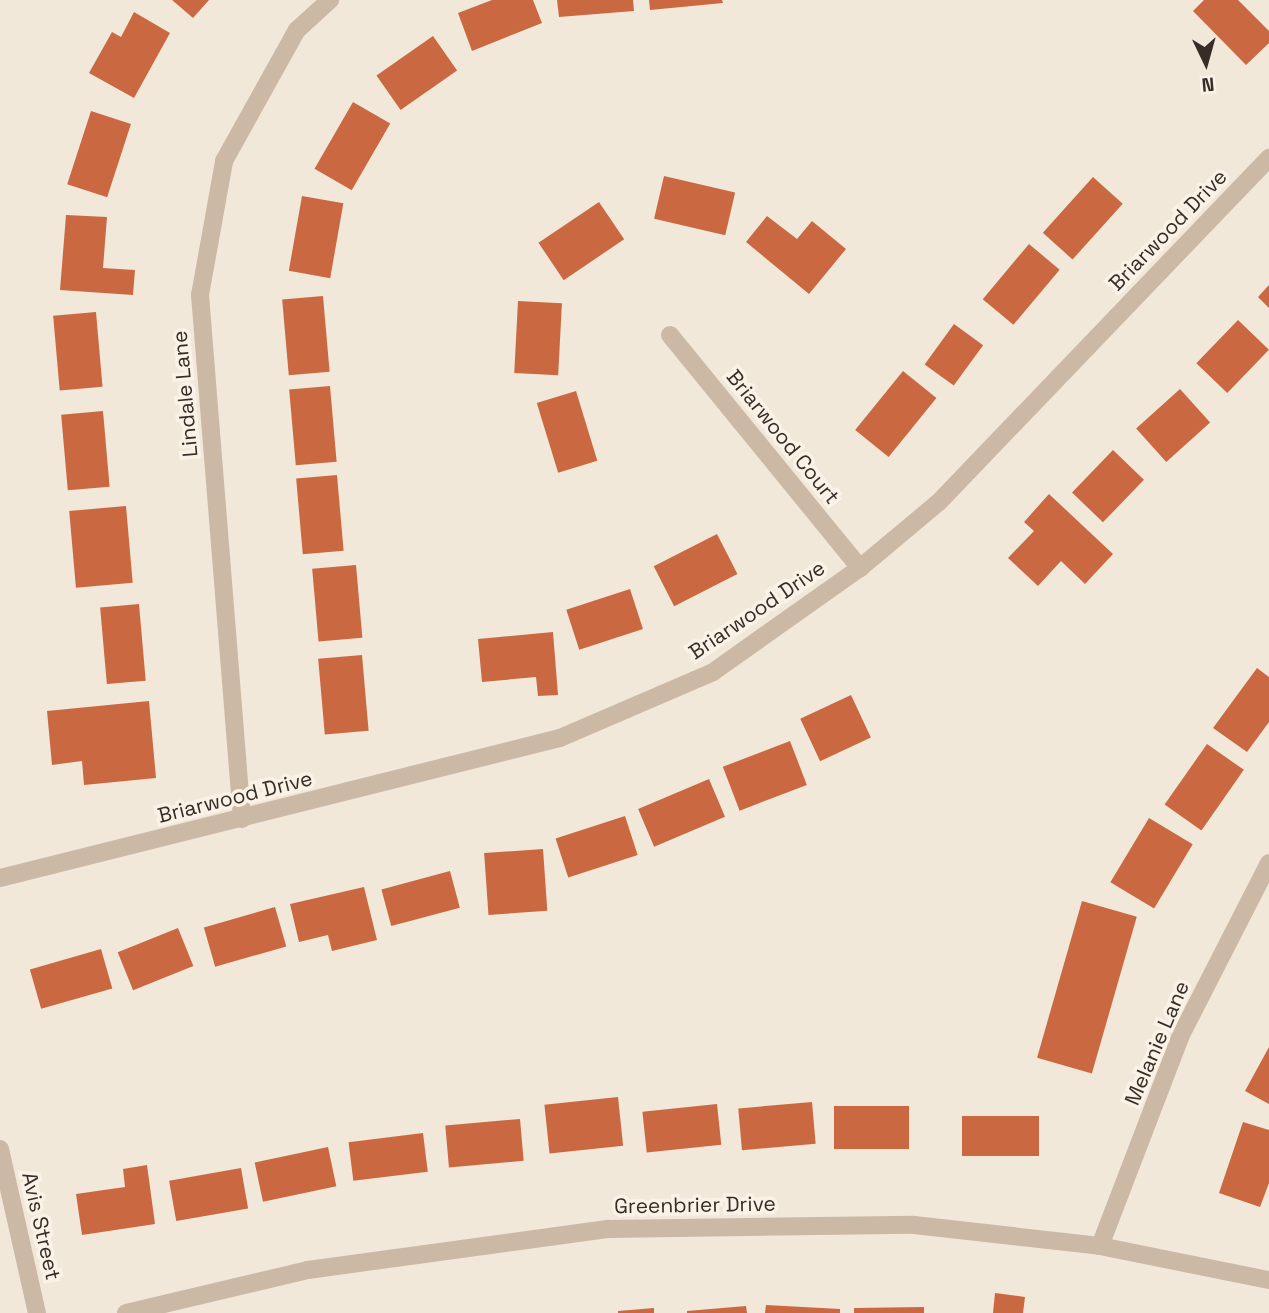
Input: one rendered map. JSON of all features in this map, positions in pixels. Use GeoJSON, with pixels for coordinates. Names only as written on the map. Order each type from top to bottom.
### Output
{"type":"FeatureCollection","features":[{"type":"Feature","properties":{"kind":"street","name":"Lindale Lane"},"geometry":{"type":"LineString","coordinates":[[242,819],[200,295],[224,161],[297,30],[330,0]]}},
{"type":"Feature","properties":{"kind":"street","name":"Briarwood Drive"},"geometry":{"type":"LineString","coordinates":[[0,878],[560,738],[713,672],[860,568],[939,502],[1269,158]]}},
{"type":"Feature","properties":{"kind":"street","name":"Briarwood Court"},"geometry":{"type":"LineString","coordinates":[[670,335],[860,568]]}},
{"type":"Feature","properties":{"kind":"street","name":"Melanie Lane"},"geometry":{"type":"LineString","coordinates":[[1100,1247],[1181,1035],[1269,863]]}},
{"type":"Feature","properties":{"kind":"street","name":"Avis Street"},"geometry":{"type":"LineString","coordinates":[[0,1149],[37,1313]]}},
{"type":"Feature","properties":{"kind":"street","name":"Greenbrier Drive"},"geometry":{"type":"LineString","coordinates":[[126,1313],[308,1270],[609,1229],[914,1225],[1100,1247],[1269,1280]]}},
{"type":"Feature","properties":{"kind":"building"},"geometry":{"type":"Polygon","coordinates":[[[172,0],[209,0],[193,18],[172,0]]]}},
{"type":"Feature","properties":{"kind":"building"},"geometry":{"type":"Polygon","coordinates":[[[492,0],[533,0],[542,23],[472,51],[458,13],[492,0]]]}},
{"type":"Feature","properties":{"kind":"building"},"geometry":{"type":"Polygon","coordinates":[[[557,0],[633,0],[634,11],[559,17],[557,0]]]}},
{"type":"Feature","properties":{"kind":"building"},"geometry":{"type":"Polygon","coordinates":[[[649,0],[722,0],[723,3],[650,10],[649,0]]]}},
{"type":"Feature","properties":{"kind":"building"},"geometry":{"type":"Polygon","coordinates":[[[1204,0],[1238,0],[1269,31],[1269,43],[1246,65],[1193,11],[1204,0]]]}},
{"type":"Feature","properties":{"kind":"building"},"geometry":{"type":"Polygon","coordinates":[[[134,12],[170,33],[134,98],[89,73],[112,32],[121,37],[134,12]]]}},
{"type":"Feature","properties":{"kind":"building"},"geometry":{"type":"Polygon","coordinates":[[[433,36],[457,70],[401,110],[376,76],[433,36]]]}},
{"type":"Feature","properties":{"kind":"building"},"geometry":{"type":"Polygon","coordinates":[[[353,102],[390,124],[352,190],[314,169],[353,102]]]}},
{"type":"Feature","properties":{"kind":"building"},"geometry":{"type":"Polygon","coordinates":[[[91,111],[131,124],[107,197],[67,184],[91,111]]]}},
{"type":"Feature","properties":{"kind":"building"},"geometry":{"type":"Polygon","coordinates":[[[664,176],[735,192],[725,235],[654,219],[664,176]]]}},
{"type":"Feature","properties":{"kind":"building"},"geometry":{"type":"Polygon","coordinates":[[[1093,177],[1123,204],[1073,260],[1043,233],[1093,177]]]}},
{"type":"Feature","properties":{"kind":"building"},"geometry":{"type":"Polygon","coordinates":[[[302,196],[343,203],[330,278],[289,271],[302,196]]]}},
{"type":"Feature","properties":{"kind":"building"},"geometry":{"type":"Polygon","coordinates":[[[599,202],[624,239],[564,280],[538,243],[599,202]]]}},
{"type":"Feature","properties":{"kind":"building"},"geometry":{"type":"Polygon","coordinates":[[[66,215],[107,217],[103,268],[135,270],[133,295],[60,290],[66,215]]]}},
{"type":"Feature","properties":{"kind":"building"},"geometry":{"type":"Polygon","coordinates":[[[767,216],[797,239],[812,221],[846,249],[809,294],[746,242],[767,216]]]}},
{"type":"Feature","properties":{"kind":"building"},"geometry":{"type":"Polygon","coordinates":[[[1029,244],[1060,270],[1013,325],[983,299],[1029,244]]]}},
{"type":"Feature","properties":{"kind":"building"},"geometry":{"type":"Polygon","coordinates":[[[1269,285],[1269,308],[1258,297],[1269,285]]]}},
{"type":"Feature","properties":{"kind":"building"},"geometry":{"type":"Polygon","coordinates":[[[323,296],[330,372],[289,375],[282,300],[323,296]]]}},
{"type":"Feature","properties":{"kind":"building"},"geometry":{"type":"Polygon","coordinates":[[[518,301],[562,303],[558,375],[514,373],[518,301]]]}},
{"type":"Feature","properties":{"kind":"building"},"geometry":{"type":"Polygon","coordinates":[[[96,312],[103,387],[60,390],[53,316],[96,312]]]}},
{"type":"Feature","properties":{"kind":"building"},"geometry":{"type":"Polygon","coordinates":[[[1238,320],[1269,350],[1227,393],[1196,363],[1238,320]]]}},
{"type":"Feature","properties":{"kind":"building"},"geometry":{"type":"Polygon","coordinates":[[[954,324],[983,345],[954,386],[925,364],[954,324]]]}},
{"type":"Feature","properties":{"kind":"building"},"geometry":{"type":"Polygon","coordinates":[[[903,371],[936,398],[889,457],[855,430],[903,371]]]}},
{"type":"Feature","properties":{"kind":"building"},"geometry":{"type":"Polygon","coordinates":[[[330,386],[337,462],[296,465],[289,390],[330,386]]]}},
{"type":"Feature","properties":{"kind":"building"},"geometry":{"type":"Polygon","coordinates":[[[1180,389],[1210,422],[1166,462],[1136,428],[1180,389]]]}},
{"type":"Feature","properties":{"kind":"building"},"geometry":{"type":"Polygon","coordinates":[[[576,391],[597,461],[558,473],[537,403],[576,391]]]}},
{"type":"Feature","properties":{"kind":"building"},"geometry":{"type":"Polygon","coordinates":[[[103,411],[110,487],[68,490],[61,415],[103,411]]]}},
{"type":"Feature","properties":{"kind":"building"},"geometry":{"type":"Polygon","coordinates":[[[1113,450],[1144,480],[1103,522],[1072,492],[1113,450]]]}},
{"type":"Feature","properties":{"kind":"building"},"geometry":{"type":"Polygon","coordinates":[[[337,475],[344,551],[303,554],[296,479],[337,475]]]}},
{"type":"Feature","properties":{"kind":"building"},"geometry":{"type":"Polygon","coordinates":[[[1049,494],[1113,554],[1085,584],[1061,561],[1038,586],[1008,558],[1034,531],[1024,522],[1049,494]]]}},
{"type":"Feature","properties":{"kind":"building"},"geometry":{"type":"Polygon","coordinates":[[[126,506],[133,583],[76,588],[69,511],[126,506]]]}},
{"type":"Feature","properties":{"kind":"building"},"geometry":{"type":"Polygon","coordinates":[[[717,534],[737,574],[674,606],[654,566],[717,534]]]}},
{"type":"Feature","properties":{"kind":"building"},"geometry":{"type":"Polygon","coordinates":[[[356,565],[362,638],[319,642],[312,569],[356,565]]]}},
{"type":"Feature","properties":{"kind":"building"},"geometry":{"type":"Polygon","coordinates":[[[630,589],[643,629],[579,650],[566,610],[630,589]]]}},
{"type":"Feature","properties":{"kind":"building"},"geometry":{"type":"Polygon","coordinates":[[[139,604],[146,681],[107,684],[100,607],[139,604]]]}},
{"type":"Feature","properties":{"kind":"building"},"geometry":{"type":"Polygon","coordinates":[[[553,632],[558,695],[538,696],[536,677],[482,682],[478,639],[553,632]]]}},
{"type":"Feature","properties":{"kind":"building"},"geometry":{"type":"Polygon","coordinates":[[[362,655],[369,731],[325,735],[318,659],[362,655]]]}},
{"type":"Feature","properties":{"kind":"building"},"geometry":{"type":"Polygon","coordinates":[[[1257,668],[1269,677],[1269,722],[1247,752],[1213,728],[1257,668]]]}},
{"type":"Feature","properties":{"kind":"building"},"geometry":{"type":"Polygon","coordinates":[[[851,695],[871,738],[820,761],[800,719],[851,695]]]}},
{"type":"Feature","properties":{"kind":"building"},"geometry":{"type":"Polygon","coordinates":[[[149,701],[156,778],[84,785],[82,761],[52,765],[47,711],[149,701]]]}},
{"type":"Feature","properties":{"kind":"building"},"geometry":{"type":"Polygon","coordinates":[[[790,741],[807,785],[740,811],[723,767],[790,741]]]}},
{"type":"Feature","properties":{"kind":"building"},"geometry":{"type":"Polygon","coordinates":[[[1207,744],[1244,770],[1201,830],[1165,805],[1207,744]]]}},
{"type":"Feature","properties":{"kind":"building"},"geometry":{"type":"Polygon","coordinates":[[[709,779],[725,817],[654,847],[638,809],[709,779]]]}},
{"type":"Feature","properties":{"kind":"building"},"geometry":{"type":"Polygon","coordinates":[[[625,816],[638,855],[568,878],[556,839],[625,816]]]}},
{"type":"Feature","properties":{"kind":"building"},"geometry":{"type":"Polygon","coordinates":[[[1149,818],[1193,844],[1154,909],[1110,882],[1149,818]]]}},
{"type":"Feature","properties":{"kind":"building"},"geometry":{"type":"Polygon","coordinates":[[[543,849],[547,911],[488,915],[484,853],[543,849]]]}},
{"type":"Feature","properties":{"kind":"building"},"geometry":{"type":"Polygon","coordinates":[[[450,871],[460,908],[391,926],[381,889],[450,871]]]}},
{"type":"Feature","properties":{"kind":"building"},"geometry":{"type":"Polygon","coordinates":[[[364,887],[377,940],[332,951],[328,935],[299,942],[290,904],[364,887]]]}},
{"type":"Feature","properties":{"kind":"building"},"geometry":{"type":"Polygon","coordinates":[[[1082,901],[1137,917],[1092,1073],[1037,1058],[1082,901]]]}},
{"type":"Feature","properties":{"kind":"building"},"geometry":{"type":"Polygon","coordinates":[[[275,907],[286,946],[215,967],[204,927],[275,907]]]}},
{"type":"Feature","properties":{"kind":"building"},"geometry":{"type":"Polygon","coordinates":[[[178,928],[193,966],[133,990],[118,952],[178,928]]]}},
{"type":"Feature","properties":{"kind":"building"},"geometry":{"type":"Polygon","coordinates":[[[101,949],[112,988],[41,1009],[30,969],[101,949]]]}},
{"type":"Feature","properties":{"kind":"building"},"geometry":{"type":"Polygon","coordinates":[[[1269,1047],[1269,1104],[1245,1091],[1269,1047]]]}},
{"type":"Feature","properties":{"kind":"building"},"geometry":{"type":"Polygon","coordinates":[[[618,1097],[623,1146],[550,1153],[544,1105],[618,1097]]]}},
{"type":"Feature","properties":{"kind":"building"},"geometry":{"type":"Polygon","coordinates":[[[812,1102],[816,1144],[742,1150],[738,1108],[812,1102]]]}},
{"type":"Feature","properties":{"kind":"building"},"geometry":{"type":"Polygon","coordinates":[[[717,1104],[721,1145],[647,1153],[642,1112],[717,1104]]]}},
{"type":"Feature","properties":{"kind":"building"},"geometry":{"type":"Polygon","coordinates":[[[834,1106],[909,1106],[909,1149],[834,1149],[834,1106]]]}},
{"type":"Feature","properties":{"kind":"building"},"geometry":{"type":"Polygon","coordinates":[[[962,1116],[1039,1116],[1039,1156],[962,1156],[962,1116]]]}},
{"type":"Feature","properties":{"kind":"building"},"geometry":{"type":"Polygon","coordinates":[[[520,1119],[524,1161],[449,1167],[445,1126],[520,1119]]]}},
{"type":"Feature","properties":{"kind":"building"},"geometry":{"type":"Polygon","coordinates":[[[1243,1122],[1269,1130],[1269,1183],[1260,1207],[1219,1193],[1243,1122]]]}},
{"type":"Feature","properties":{"kind":"building"},"geometry":{"type":"Polygon","coordinates":[[[423,1133],[428,1172],[353,1181],[349,1142],[423,1133]]]}},
{"type":"Feature","properties":{"kind":"building"},"geometry":{"type":"Polygon","coordinates":[[[328,1147],[336,1186],[263,1202],[255,1163],[328,1147]]]}},
{"type":"Feature","properties":{"kind":"building"},"geometry":{"type":"Polygon","coordinates":[[[147,1165],[155,1224],[82,1235],[76,1194],[125,1187],[123,1169],[147,1165]]]}},
{"type":"Feature","properties":{"kind":"building"},"geometry":{"type":"Polygon","coordinates":[[[241,1168],[248,1208],[176,1221],[169,1181],[241,1168]]]}},
{"type":"Feature","properties":{"kind":"building"},"geometry":{"type":"Polygon","coordinates":[[[995,1293],[1025,1297],[1023,1313],[993,1313],[995,1293]]]}},
{"type":"Feature","properties":{"kind":"building"},"geometry":{"type":"Polygon","coordinates":[[[766,1305],[840,1309],[840,1313],[765,1313],[766,1305]]]}},
{"type":"Feature","properties":{"kind":"building"},"geometry":{"type":"Polygon","coordinates":[[[746,1306],[747,1313],[687,1313],[687,1311],[746,1306]]]}},
{"type":"Feature","properties":{"kind":"building"},"geometry":{"type":"Polygon","coordinates":[[[924,1307],[924,1313],[854,1313],[854,1308],[924,1307]]]}},
{"type":"Feature","properties":{"kind":"building"},"geometry":{"type":"Polygon","coordinates":[[[654,1308],[654,1313],[618,1313],[618,1311],[654,1308]]]}}]}
